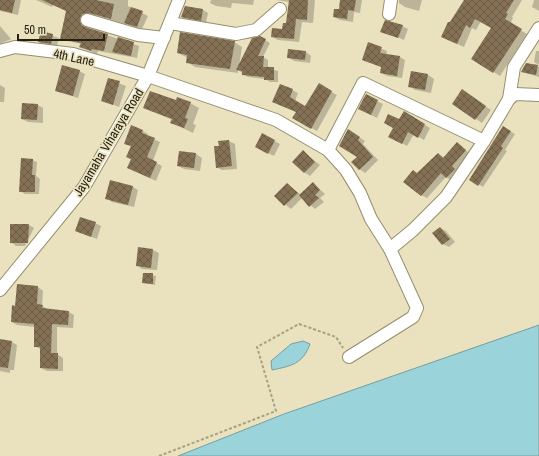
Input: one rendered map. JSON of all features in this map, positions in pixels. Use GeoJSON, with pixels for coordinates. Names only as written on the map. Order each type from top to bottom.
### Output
{"type":"FeatureCollection","features":[{"type":"Feature","properties":{"kind":"street","name":"Jayamaha Viharaya Road"},"geometry":{"type":"LineString","coordinates":[[0,290],[84,187],[148,76],[179,0]]}},
{"type":"Feature","properties":{"kind":"street"},"geometry":{"type":"LineString","coordinates":[[389,14],[391,0]]}},
{"type":"Feature","properties":{"kind":"street"},"geometry":{"type":"LineString","coordinates":[[170,22],[236,34],[256,30],[280,9]]}},
{"type":"Feature","properties":{"kind":"street"},"geometry":{"type":"LineString","coordinates":[[87,20],[138,35],[164,38]]}},
{"type":"Feature","properties":{"kind":"street"},"geometry":{"type":"LineString","coordinates":[[509,99],[514,67],[539,28]]}},
{"type":"Feature","properties":{"kind":"street","name":"4th Lane"},"geometry":{"type":"LineString","coordinates":[[0,50],[15,47],[73,54],[148,76],[276,120],[328,150],[346,170],[360,193],[371,219],[390,249],[417,308],[413,317],[349,357]]}},
{"type":"Feature","properties":{"kind":"street"},"geometry":{"type":"LineString","coordinates":[[328,150],[364,83],[484,141]]}},
{"type":"Feature","properties":{"kind":"street"},"geometry":{"type":"LineString","coordinates":[[390,249],[413,230],[446,197],[484,141],[509,99],[515,94],[539,94]]}},
{"type":"Feature","properties":{"kind":"path"},"geometry":{"type":"LineString","coordinates":[[159,456],[276,410],[257,347],[299,324],[336,337],[349,357]]}},
{"type":"Feature","properties":{"kind":"water"},"geometry":{"type":"Polygon","coordinates":[[[539,325],[539,456],[178,456],[284,414],[539,325]]]}},
{"type":"Feature","properties":{"kind":"water"},"geometry":{"type":"Polygon","coordinates":[[[303,341],[310,344],[304,356],[300,360],[291,365],[272,370],[271,361],[291,344],[303,341]]]}},
{"type":"Feature","properties":{"kind":"building"},"geometry":{"type":"Polygon","coordinates":[[[0,0],[15,0],[12,13],[0,10],[0,0]]]}},
{"type":"Feature","properties":{"kind":"building"},"geometry":{"type":"Polygon","coordinates":[[[42,0],[96,0],[114,4],[111,19],[89,13],[82,14],[80,18],[81,25],[108,34],[104,51],[92,49],[91,51],[79,47],[81,43],[60,39],[66,11],[42,0]]]}},
{"type":"Feature","properties":{"kind":"building"},"geometry":{"type":"Polygon","coordinates":[[[289,0],[308,0],[307,20],[296,19],[294,39],[271,37],[272,28],[282,29],[283,23],[286,23],[289,0]]]}},
{"type":"Feature","properties":{"kind":"building"},"geometry":{"type":"Polygon","coordinates":[[[340,0],[356,0],[354,11],[348,10],[347,19],[333,17],[334,9],[339,9],[340,0]]]}},
{"type":"Feature","properties":{"kind":"building"},"geometry":{"type":"Polygon","coordinates":[[[464,0],[514,0],[506,13],[508,14],[505,19],[522,29],[493,73],[471,59],[491,28],[475,19],[470,28],[466,25],[457,44],[441,37],[448,22],[450,22],[464,0]]]}},
{"type":"Feature","properties":{"kind":"building"},"geometry":{"type":"Polygon","coordinates":[[[185,6],[203,9],[201,21],[181,17],[185,6]]]}},
{"type":"Feature","properties":{"kind":"building"},"geometry":{"type":"Polygon","coordinates":[[[131,7],[143,11],[137,27],[124,23],[131,7]]]}},
{"type":"Feature","properties":{"kind":"building"},"geometry":{"type":"Polygon","coordinates":[[[385,20],[403,25],[398,38],[380,32],[385,20]]]}},
{"type":"Feature","properties":{"kind":"building"},"geometry":{"type":"Polygon","coordinates":[[[41,31],[53,34],[51,44],[38,42],[41,31]]]}},
{"type":"Feature","properties":{"kind":"building"},"geometry":{"type":"Polygon","coordinates":[[[180,32],[235,41],[230,69],[186,63],[187,55],[177,53],[180,32]]]}},
{"type":"Feature","properties":{"kind":"building"},"geometry":{"type":"Polygon","coordinates":[[[260,36],[266,39],[258,56],[264,56],[263,67],[274,67],[274,80],[264,80],[264,77],[242,75],[242,71],[236,70],[252,38],[260,36]]]}},
{"type":"Feature","properties":{"kind":"building"},"geometry":{"type":"Polygon","coordinates":[[[118,37],[134,42],[131,56],[112,52],[118,37]]]}},
{"type":"Feature","properties":{"kind":"building"},"geometry":{"type":"Polygon","coordinates":[[[368,42],[382,47],[380,53],[400,56],[397,76],[380,73],[381,67],[362,60],[368,42]]]}},
{"type":"Feature","properties":{"kind":"building"},"geometry":{"type":"Polygon","coordinates":[[[288,49],[306,51],[305,60],[287,58],[288,49]]]}},
{"type":"Feature","properties":{"kind":"building"},"geometry":{"type":"Polygon","coordinates":[[[526,63],[538,65],[536,75],[521,72],[526,63]]]}},
{"type":"Feature","properties":{"kind":"building"},"geometry":{"type":"Polygon","coordinates":[[[62,65],[80,70],[73,96],[55,91],[62,65]]]}},
{"type":"Feature","properties":{"kind":"building"},"geometry":{"type":"Polygon","coordinates":[[[411,71],[428,74],[425,90],[408,87],[411,71]]]}},
{"type":"Feature","properties":{"kind":"building"},"geometry":{"type":"Polygon","coordinates":[[[108,78],[120,81],[113,105],[101,101],[108,78]]]}},
{"type":"Feature","properties":{"kind":"building"},"geometry":{"type":"Polygon","coordinates":[[[319,83],[332,91],[311,129],[292,118],[296,112],[272,102],[280,84],[293,89],[290,97],[305,106],[319,83]]]}},
{"type":"Feature","properties":{"kind":"building"},"geometry":{"type":"Polygon","coordinates":[[[462,89],[486,106],[475,120],[452,104],[462,89]]]}},
{"type":"Feature","properties":{"kind":"building"},"geometry":{"type":"Polygon","coordinates":[[[150,91],[176,100],[177,97],[191,102],[185,118],[188,119],[184,128],[170,123],[172,119],[143,108],[150,91]]]}},
{"type":"Feature","properties":{"kind":"building"},"geometry":{"type":"Polygon","coordinates":[[[366,94],[378,100],[371,115],[358,109],[366,94]]]}},
{"type":"Feature","properties":{"kind":"building"},"geometry":{"type":"Polygon","coordinates":[[[22,103],[38,104],[37,120],[21,119],[22,103]]]}},
{"type":"Feature","properties":{"kind":"building"},"geometry":{"type":"Polygon","coordinates":[[[404,111],[425,124],[418,138],[408,132],[402,144],[388,137],[393,128],[384,123],[388,114],[399,119],[404,111]]]}},
{"type":"Feature","properties":{"kind":"building"},"geometry":{"type":"Polygon","coordinates":[[[131,125],[143,130],[142,133],[155,138],[147,157],[157,162],[150,178],[127,168],[131,159],[126,157],[131,146],[124,144],[131,125]]]}},
{"type":"Feature","properties":{"kind":"building"},"geometry":{"type":"Polygon","coordinates":[[[503,126],[511,131],[501,146],[503,148],[478,186],[469,180],[503,126]]]}},
{"type":"Feature","properties":{"kind":"building"},"geometry":{"type":"Polygon","coordinates":[[[348,129],[360,137],[358,140],[373,157],[359,170],[351,162],[357,157],[339,146],[348,129]]]}},
{"type":"Feature","properties":{"kind":"building"},"geometry":{"type":"Polygon","coordinates":[[[262,133],[275,140],[268,154],[255,147],[262,133]]]}},
{"type":"Feature","properties":{"kind":"building"},"geometry":{"type":"Polygon","coordinates":[[[229,140],[232,166],[216,168],[214,146],[219,146],[218,141],[229,140]]]}},
{"type":"Feature","properties":{"kind":"building"},"geometry":{"type":"Polygon","coordinates":[[[457,142],[466,150],[452,166],[455,169],[446,178],[441,173],[421,196],[403,182],[413,170],[417,173],[438,153],[443,158],[457,142]]]}},
{"type":"Feature","properties":{"kind":"building"},"geometry":{"type":"Polygon","coordinates":[[[303,150],[315,162],[304,173],[292,162],[303,150]]]}},
{"type":"Feature","properties":{"kind":"building"},"geometry":{"type":"Polygon","coordinates":[[[179,151],[196,153],[194,168],[177,166],[179,151]]]}},
{"type":"Feature","properties":{"kind":"building"},"geometry":{"type":"Polygon","coordinates":[[[21,158],[33,159],[32,175],[35,175],[35,192],[19,192],[21,158]]]}},
{"type":"Feature","properties":{"kind":"building"},"geometry":{"type":"Polygon","coordinates":[[[110,180],[133,186],[128,205],[105,199],[110,180]]]}},
{"type":"Feature","properties":{"kind":"building"},"geometry":{"type":"Polygon","coordinates":[[[313,182],[320,190],[315,195],[319,198],[309,207],[299,195],[313,182]]]}},
{"type":"Feature","properties":{"kind":"building"},"geometry":{"type":"Polygon","coordinates":[[[287,183],[298,193],[284,206],[274,196],[287,183]]]}},
{"type":"Feature","properties":{"kind":"building"},"geometry":{"type":"Polygon","coordinates":[[[80,217],[96,222],[91,237],[75,231],[80,217]]]}},
{"type":"Feature","properties":{"kind":"building"},"geometry":{"type":"Polygon","coordinates":[[[10,224],[29,224],[28,243],[10,243],[10,224]]]}},
{"type":"Feature","properties":{"kind":"building"},"geometry":{"type":"Polygon","coordinates":[[[440,227],[450,239],[442,245],[432,233],[440,227]]]}},
{"type":"Feature","properties":{"kind":"building"},"geometry":{"type":"Polygon","coordinates":[[[138,247],[153,249],[151,268],[136,266],[138,247]]]}},
{"type":"Feature","properties":{"kind":"building"},"geometry":{"type":"Polygon","coordinates":[[[143,273],[153,273],[153,284],[142,283],[143,273]]]}},
{"type":"Feature","properties":{"kind":"building"},"geometry":{"type":"Polygon","coordinates":[[[17,284],[38,286],[37,304],[43,305],[42,308],[69,311],[68,325],[52,324],[51,353],[58,353],[58,369],[40,368],[40,347],[34,347],[34,324],[11,322],[12,305],[15,306],[17,284]]]}},
{"type":"Feature","properties":{"kind":"building"},"geometry":{"type":"Polygon","coordinates":[[[0,339],[12,341],[8,368],[0,367],[0,339]]]}}]}
